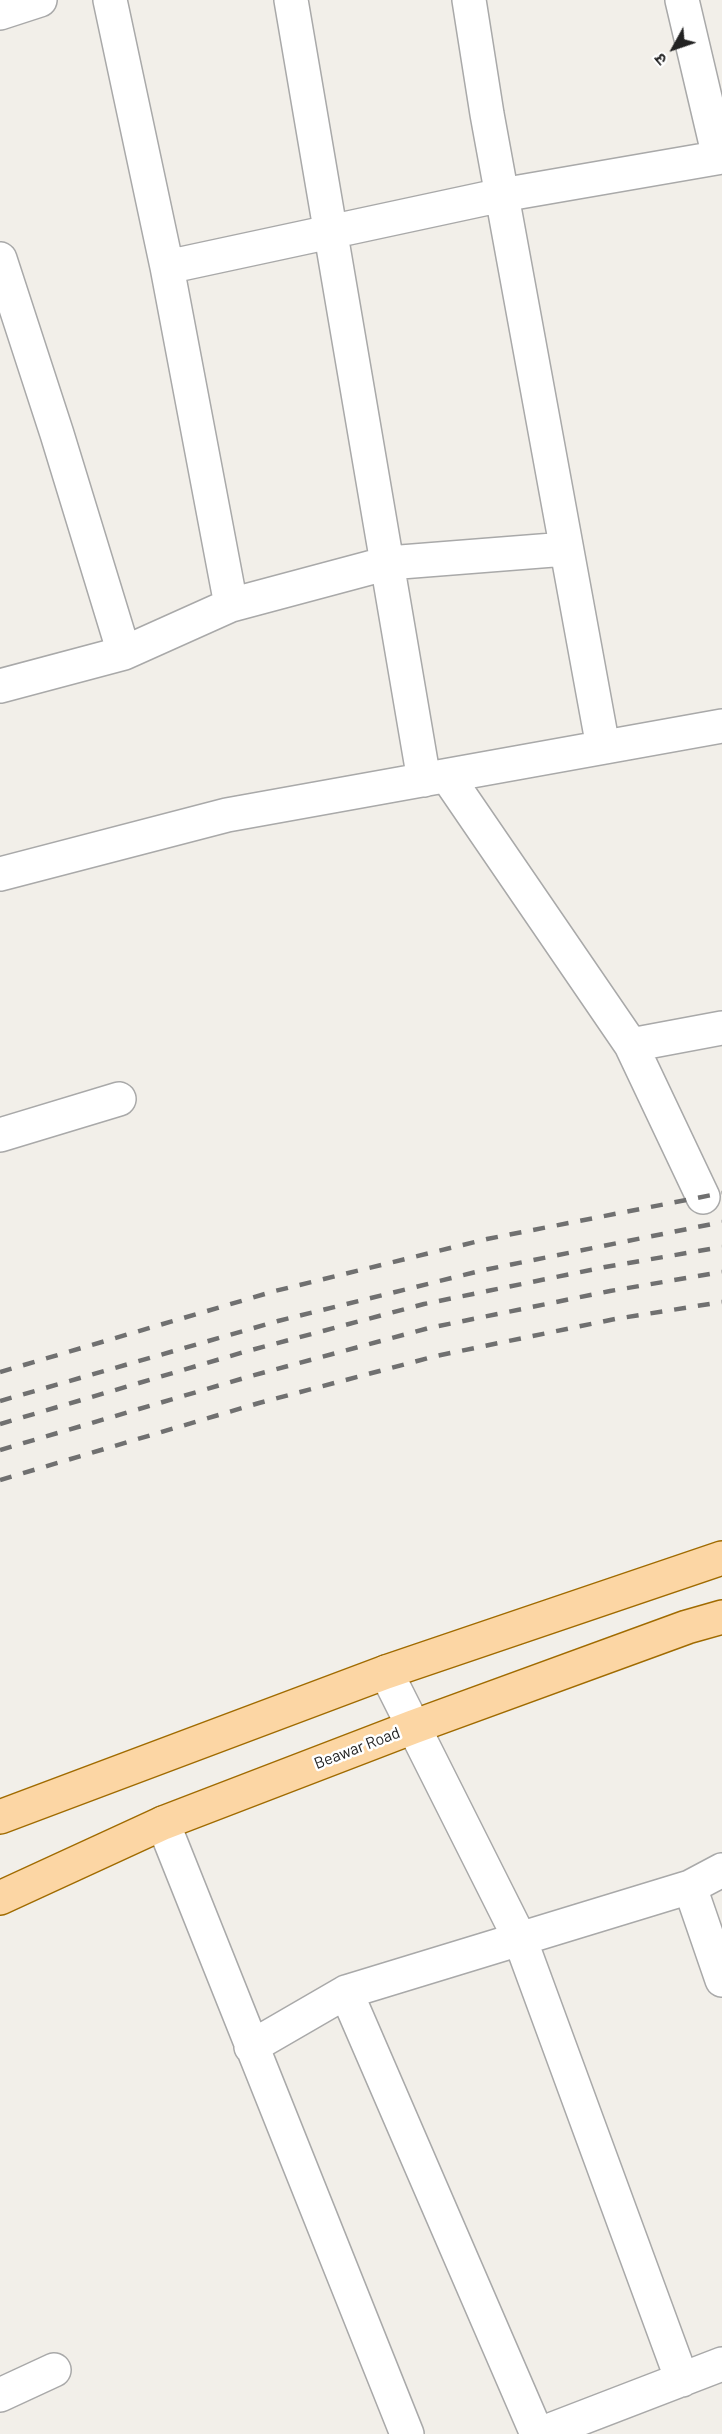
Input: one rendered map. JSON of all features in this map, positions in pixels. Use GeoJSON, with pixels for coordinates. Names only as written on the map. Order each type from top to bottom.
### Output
{"type":"FeatureCollection","features":[{"type":"Feature","properties":{"kind":"main road"},"geometry":{"type":"LineString","coordinates":[[0,1817],[386,1672],[722,1558]]}},
{"type":"Feature","properties":{"kind":"main road","name":"Beawar Road"},"geometry":{"type":"LineString","coordinates":[[0,1898],[162,1823],[413,1727],[687,1627],[722,1617]]}},
{"type":"Feature","properties":{"kind":"street"},"geometry":{"type":"LineString","coordinates":[[0,13],[40,0]]}},
{"type":"Feature","properties":{"kind":"street"},"geometry":{"type":"LineString","coordinates":[[110,0],[167,267],[231,605]]}},
{"type":"Feature","properties":{"kind":"street"},"geometry":{"type":"LineString","coordinates":[[291,0],[388,563],[435,778],[631,1045],[703,1197]]}},
{"type":"Feature","properties":{"kind":"street"},"geometry":{"type":"LineString","coordinates":[[469,0],[502,195],[603,747]]}},
{"type":"Feature","properties":{"kind":"street"},"geometry":{"type":"LineString","coordinates":[[167,267],[502,195],[721,157],[682,0]]}},
{"type":"Feature","properties":{"kind":"street"},"geometry":{"type":"LineString","coordinates":[[0,259],[57,434],[124,653]]}},
{"type":"Feature","properties":{"kind":"street"},"geometry":{"type":"LineString","coordinates":[[0,686],[124,653],[231,605],[388,563],[566,549]]}},
{"type":"Feature","properties":{"kind":"street"},"geometry":{"type":"LineString","coordinates":[[0,874],[227,815],[722,726]]}},
{"type":"Feature","properties":{"kind":"street"},"geometry":{"type":"LineString","coordinates":[[631,1045],[722,1028]]}},
{"type":"Feature","properties":{"kind":"street"},"geometry":{"type":"LineString","coordinates":[[0,1135],[119,1099]]}},
{"type":"Feature","properties":{"kind":"street"},"geometry":{"type":"LineString","coordinates":[[386,1672],[520,1939],[682,2380]]}},
{"type":"Feature","properties":{"kind":"street"},"geometry":{"type":"LineString","coordinates":[[162,1823],[408,2434]]}},
{"type":"Feature","properties":{"kind":"street"},"geometry":{"type":"LineString","coordinates":[[251,2047],[346,1992],[690,1887],[722,1870]]}},
{"type":"Feature","properties":{"kind":"street"},"geometry":{"type":"LineString","coordinates":[[690,1887],[722,1980]]}},
{"type":"Feature","properties":{"kind":"street"},"geometry":{"type":"LineString","coordinates":[[346,1992],[539,2434],[722,2364]]}},
{"type":"Feature","properties":{"kind":"street"},"geometry":{"type":"LineString","coordinates":[[0,2396],[54,2370]]}},
{"type":"Feature","properties":{"kind":"railway"},"geometry":{"type":"LineString","coordinates":[[0,1372],[275,1291],[487,1239],[722,1193]]}},
{"type":"Feature","properties":{"kind":"railway"},"geometry":{"type":"LineString","coordinates":[[0,1401],[278,1321],[484,1270],[722,1222]]}},
{"type":"Feature","properties":{"kind":"railway"},"geometry":{"type":"LineString","coordinates":[[0,1424],[244,1352],[424,1304],[605,1267],[722,1247]]}},
{"type":"Feature","properties":{"kind":"railway"},"geometry":{"type":"LineString","coordinates":[[0,1450],[251,1376],[429,1328],[610,1291],[722,1272]]}},
{"type":"Feature","properties":{"kind":"railway"},"geometry":{"type":"LineString","coordinates":[[0,1480],[259,1403],[436,1356],[615,1319],[722,1302]]}}]}
